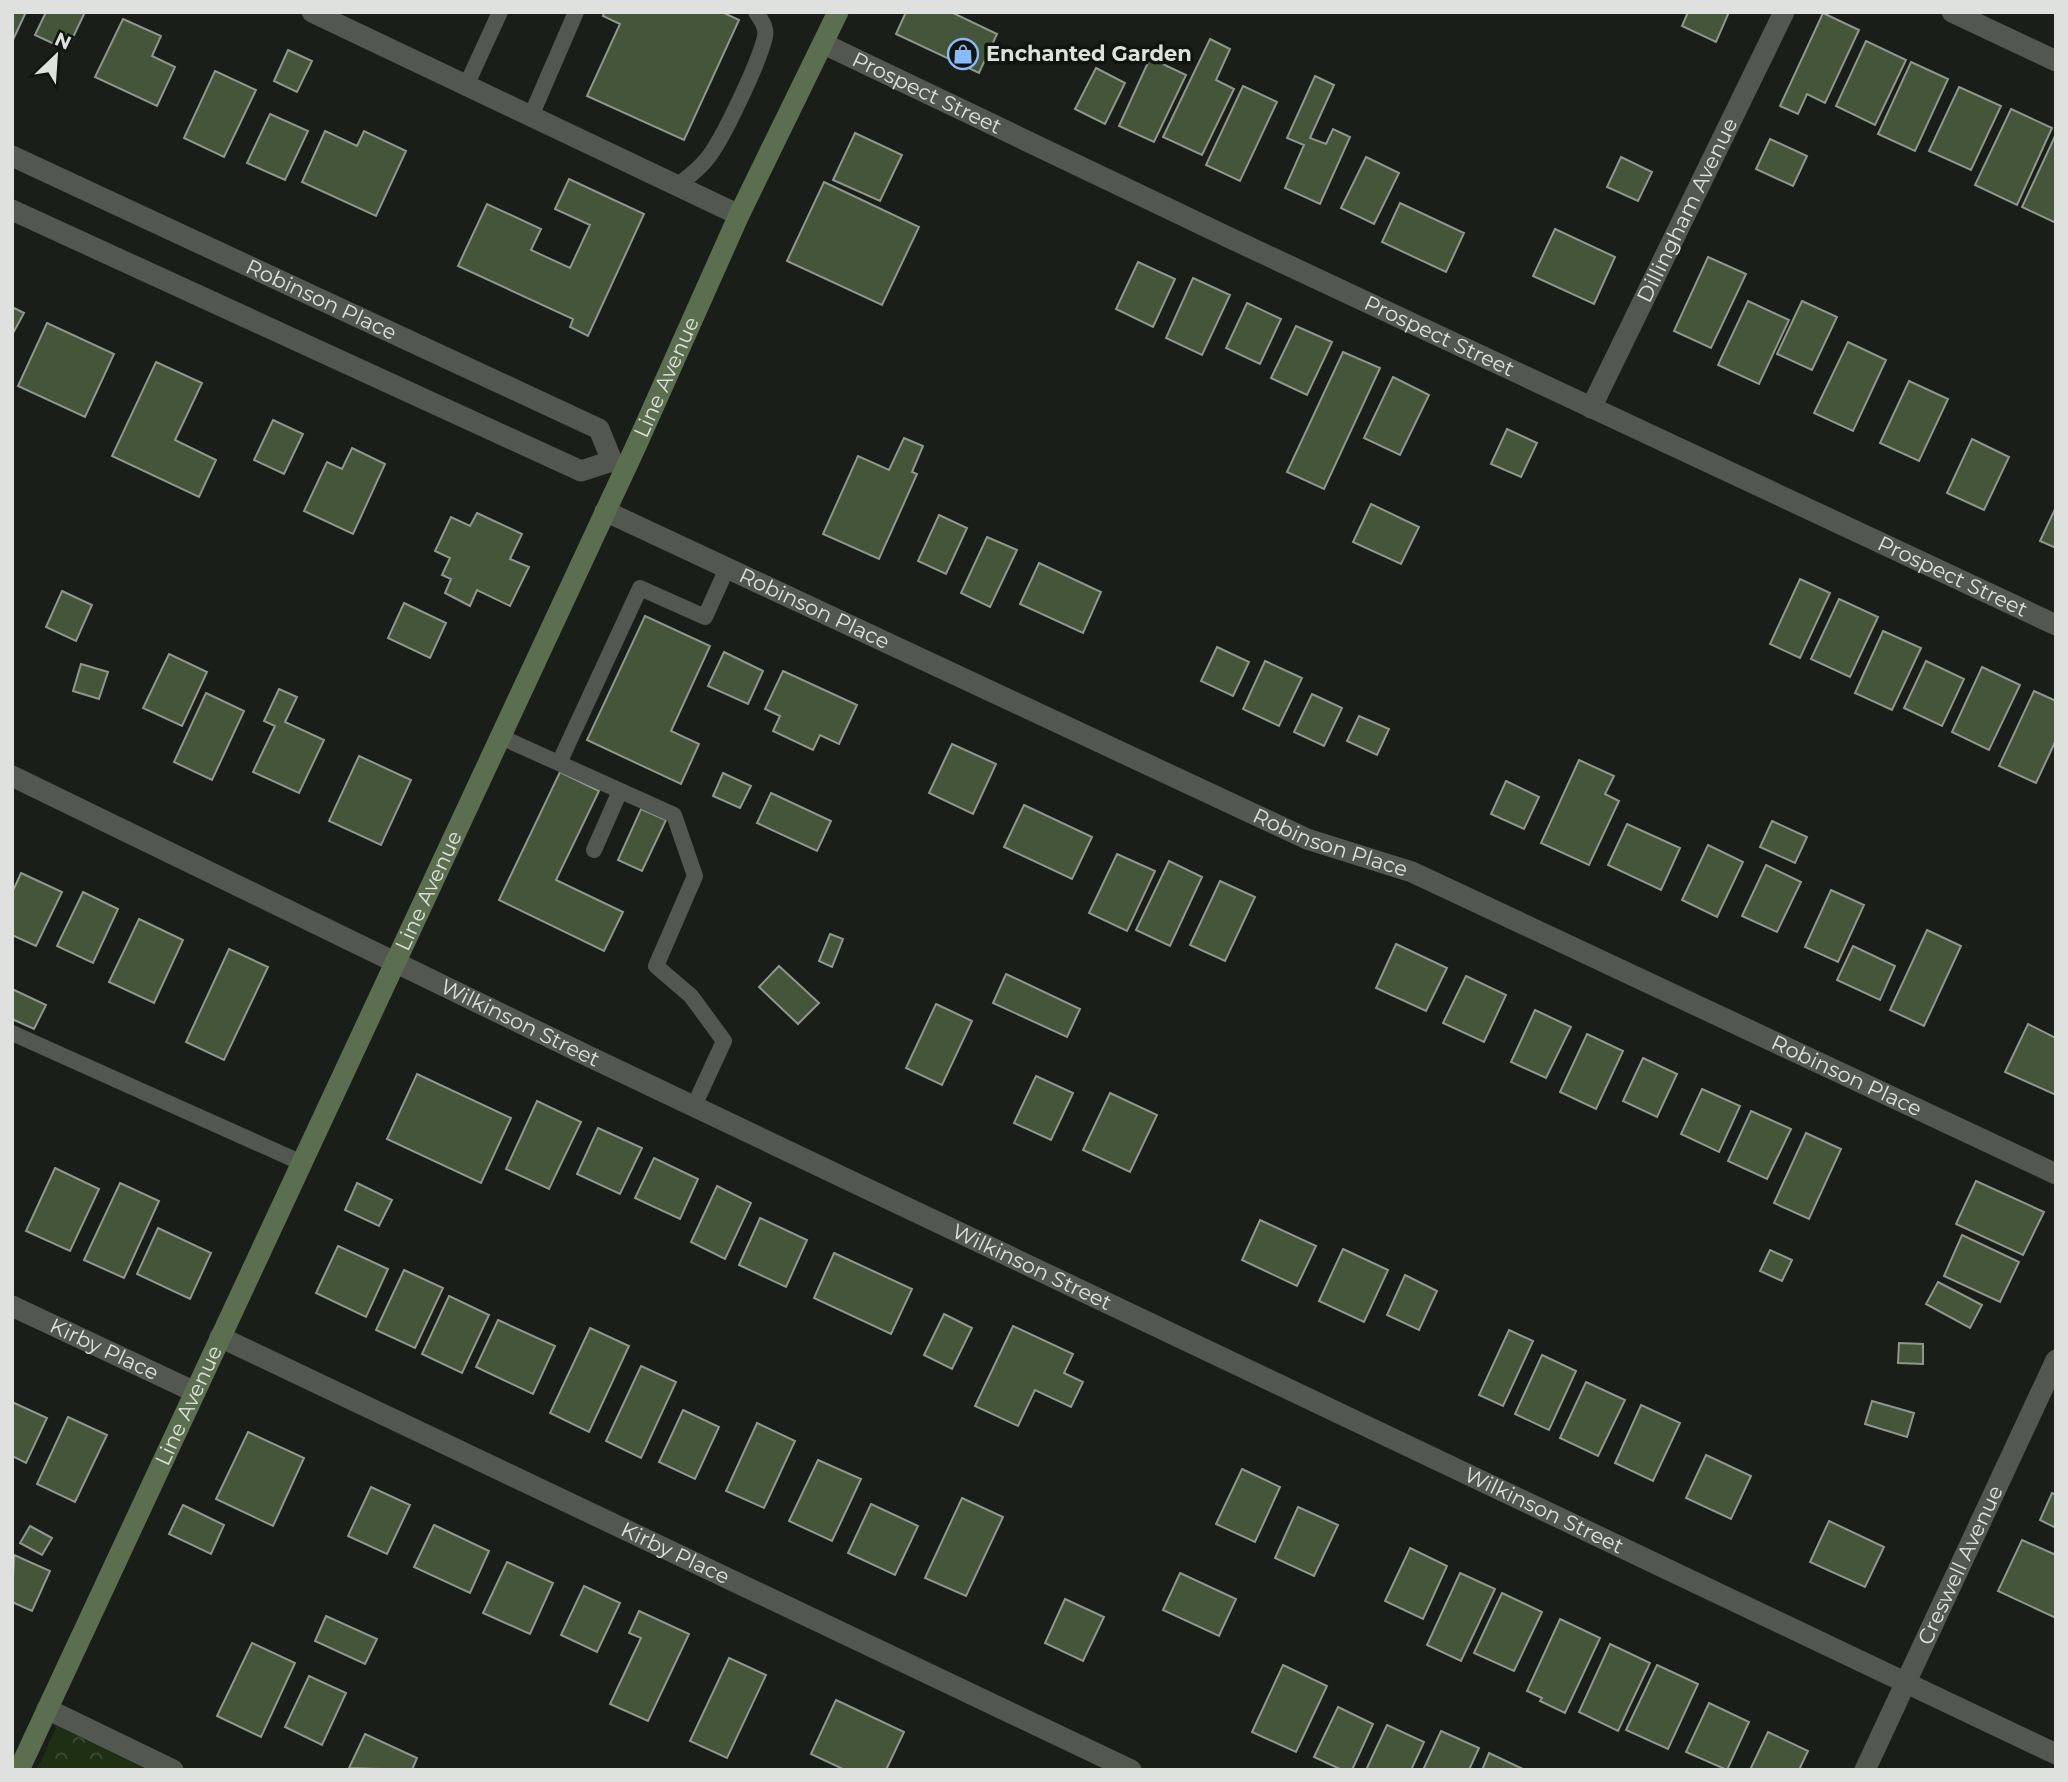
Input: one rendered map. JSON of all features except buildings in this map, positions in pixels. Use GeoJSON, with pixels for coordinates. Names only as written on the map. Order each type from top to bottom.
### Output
{"type":"FeatureCollection","features":[{"type":"Feature","properties":{"kind":"main road","name":"Line Avenue"},"geometry":{"type":"LineString","coordinates":[[19,1770],[605,511],[619,465],[838,12]]}},
{"type":"Feature","properties":{"kind":"street"},"geometry":{"type":"LineString","coordinates":[[312,12],[739,215]]}},
{"type":"Feature","properties":{"kind":"street","name":"Dillingham Avenue"},"geometry":{"type":"LineString","coordinates":[[1591,408],[1784,12]]}},
{"type":"Feature","properties":{"kind":"street"},"geometry":{"type":"LineString","coordinates":[[1952,12],[2056,61]]}},
{"type":"Feature","properties":{"kind":"street","name":"Prospect Street"},"geometry":{"type":"LineString","coordinates":[[824,44],[2056,625]]}},
{"type":"Feature","properties":{"kind":"street","name":"Robinson Place"},"geometry":{"type":"LineString","coordinates":[[12,156],[599,429],[619,465]]}},
{"type":"Feature","properties":{"kind":"street"},"geometry":{"type":"LineString","coordinates":[[12,210],[581,471],[619,465]]}},
{"type":"Feature","properties":{"kind":"street","name":"Robinson Place"},"geometry":{"type":"LineString","coordinates":[[605,511],[1307,839],[1412,872],[2056,1174]]}},
{"type":"Feature","properties":{"kind":"street","name":"Wilkinson Street"},"geometry":{"type":"LineString","coordinates":[[12,776],[694,1106],[2056,1754]]}},
{"type":"Feature","properties":{"kind":"street","name":"Kirby Place"},"geometry":{"type":"LineString","coordinates":[[12,1306],[195,1392]]}},
{"type":"Feature","properties":{"kind":"street","name":"Kirby Place"},"geometry":{"type":"LineString","coordinates":[[220,1337],[1131,1770]]}},
{"type":"Feature","properties":{"kind":"street","name":"Creswell Avenue"},"geometry":{"type":"LineString","coordinates":[[1866,1770],[2056,1360]]}},
{"type":"Feature","properties":{"kind":"street"},"geometry":{"type":"LineString","coordinates":[[47,1709],[173,1770]]}},
{"type":"Feature","properties":{"kind":"lane"},"geometry":{"type":"LineString","coordinates":[[466,86],[500,12]]}},
{"type":"Feature","properties":{"kind":"lane"},"geometry":{"type":"LineString","coordinates":[[531,116],[576,12]]}},
{"type":"Feature","properties":{"kind":"lane"},"geometry":{"type":"LineString","coordinates":[[677,186],[705,161],[716,147],[765,34],[763,22],[756,12]]}},
{"type":"Feature","properties":{"kind":"lane"},"geometry":{"type":"LineString","coordinates":[[559,763],[639,588],[705,617],[727,566]]}},
{"type":"Feature","properties":{"kind":"lane"},"geometry":{"type":"LineString","coordinates":[[501,737],[674,815],[695,876],[656,966],[691,996],[724,1041],[694,1106]]}},
{"type":"Feature","properties":{"kind":"lane"},"geometry":{"type":"LineString","coordinates":[[594,850],[620,791]]}},
{"type":"Feature","properties":{"kind":"lane"},"geometry":{"type":"LineString","coordinates":[[12,1034],[302,1163]]}},
{"type":"Feature","properties":{"kind":"green space"},"geometry":{"type":"Polygon","coordinates":[[[57,1726],[63,1729],[148,1770],[37,1770],[57,1726]]]}},
{"type":"Feature","properties":{"kind":"place","name":"Enchanted Garden"},"geometry":{"type":"Point","coordinates":[963,54]}}]}
